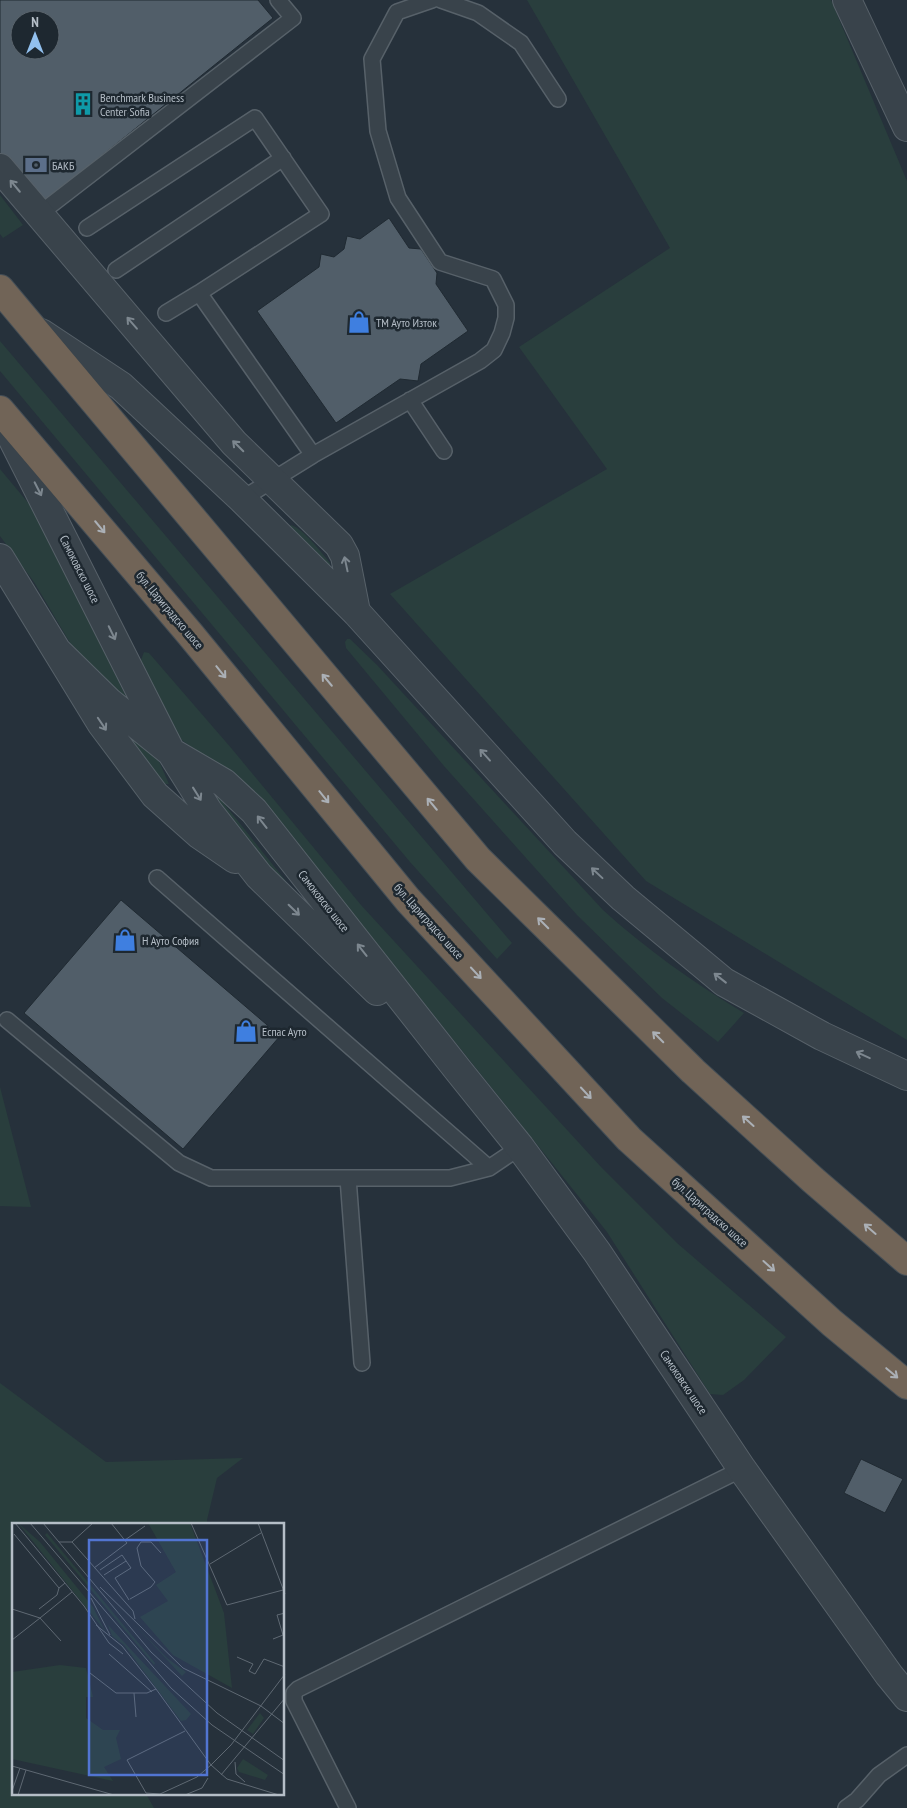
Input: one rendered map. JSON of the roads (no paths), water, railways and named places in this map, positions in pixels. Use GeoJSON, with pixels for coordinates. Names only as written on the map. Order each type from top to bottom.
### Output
{"type":"FeatureCollection","features":[{"type":"Feature","properties":{"kind":"highway"},"geometry":{"type":"LineString","coordinates":[[0,289],[478,859],[693,1071],[813,1180],[907,1261]]}},
{"type":"Feature","properties":{"kind":"highway","name":"бул. Цариградско шосе"},"geometry":{"type":"LineString","coordinates":[[0,410],[190,634],[408,900],[629,1139],[832,1323],[907,1386]]}},
{"type":"Feature","properties":{"kind":"street"},"geometry":{"type":"LineString","coordinates":[[848,0],[907,127]]}},
{"type":"Feature","properties":{"kind":"street"},"geometry":{"type":"LineString","coordinates":[[0,168],[234,443],[339,545],[345,556],[356,612]]}},
{"type":"Feature","properties":{"kind":"street"},"geometry":{"type":"LineString","coordinates":[[32,327],[120,386],[242,499],[356,612],[564,842],[623,898],[724,982],[822,1036],[907,1076]]}},
{"type":"Feature","properties":{"kind":"street","name":"Самоковско шосе"},"geometry":{"type":"LineString","coordinates":[[0,414],[171,752],[208,811],[259,876],[458,1070]]}},
{"type":"Feature","properties":{"kind":"street"},"geometry":{"type":"LineString","coordinates":[[0,558],[101,723],[155,794],[200,835],[259,876]]}},
{"type":"Feature","properties":{"kind":"street"},"geometry":{"type":"LineString","coordinates":[[58,652],[108,702],[171,752]]}},
{"type":"Feature","properties":{"kind":"street","name":"Самоковско шосе"},"geometry":{"type":"LineString","coordinates":[[171,752],[224,783],[254,811],[520,1147],[597,1252],[742,1469],[889,1676],[907,1697]]}},
{"type":"Feature","properties":{"kind":"lane"},"geometry":{"type":"LineString","coordinates":[[38,214],[293,18],[279,0]]}},
{"type":"Feature","properties":{"kind":"lane"},"geometry":{"type":"LineString","coordinates":[[242,499],[314,455],[480,361],[494,350],[502,333],[506,318],[506,305],[493,279],[440,262],[398,198],[378,131],[372,59],[397,12],[432,0]]}},
{"type":"Feature","properties":{"kind":"lane"},"geometry":{"type":"LineString","coordinates":[[441,0],[478,13],[520,43],[558,100]]}},
{"type":"Feature","properties":{"kind":"lane"},"geometry":{"type":"LineString","coordinates":[[87,228],[255,118],[321,214],[166,313]]}},
{"type":"Feature","properties":{"kind":"lane"},"geometry":{"type":"LineString","coordinates":[[116,270],[283,158]]}},
{"type":"Feature","properties":{"kind":"lane"},"geometry":{"type":"LineString","coordinates":[[199,293],[314,455]]}},
{"type":"Feature","properties":{"kind":"lane"},"geometry":{"type":"LineString","coordinates":[[410,400],[444,451]]}},
{"type":"Feature","properties":{"kind":"lane"},"geometry":{"type":"LineString","coordinates":[[157,878],[488,1168]]}},
{"type":"Feature","properties":{"kind":"lane"},"geometry":{"type":"LineString","coordinates":[[7,1020],[179,1163],[211,1178],[450,1178],[488,1168],[520,1147]]}},
{"type":"Feature","properties":{"kind":"lane"},"geometry":{"type":"LineString","coordinates":[[348,1178],[362,1363]]}},
{"type":"Feature","properties":{"kind":"lane"},"geometry":{"type":"LineString","coordinates":[[348,1808],[294,1701],[294,1693],[298,1689],[742,1469]]}},
{"type":"Feature","properties":{"kind":"lane"},"geometry":{"type":"LineString","coordinates":[[846,1808],[857,1800],[879,1775],[907,1755]]}},
{"type":"Feature","properties":{"kind":"place","name":"Benchmark Business Center Sofia"},"geometry":{"type":"Point","coordinates":[83,104]}},
{"type":"Feature","properties":{"kind":"place","name":"БАКБ"},"geometry":{"type":"Point","coordinates":[36,165]}},
{"type":"Feature","properties":{"kind":"place","name":"ТМ Ауто Изток"},"geometry":{"type":"Point","coordinates":[359,322]}},
{"type":"Feature","properties":{"kind":"place","name":"Н Ауто София"},"geometry":{"type":"Point","coordinates":[125,940]}},
{"type":"Feature","properties":{"kind":"place","name":"Еспас Ауто"},"geometry":{"type":"Point","coordinates":[246,1031]}}]}
